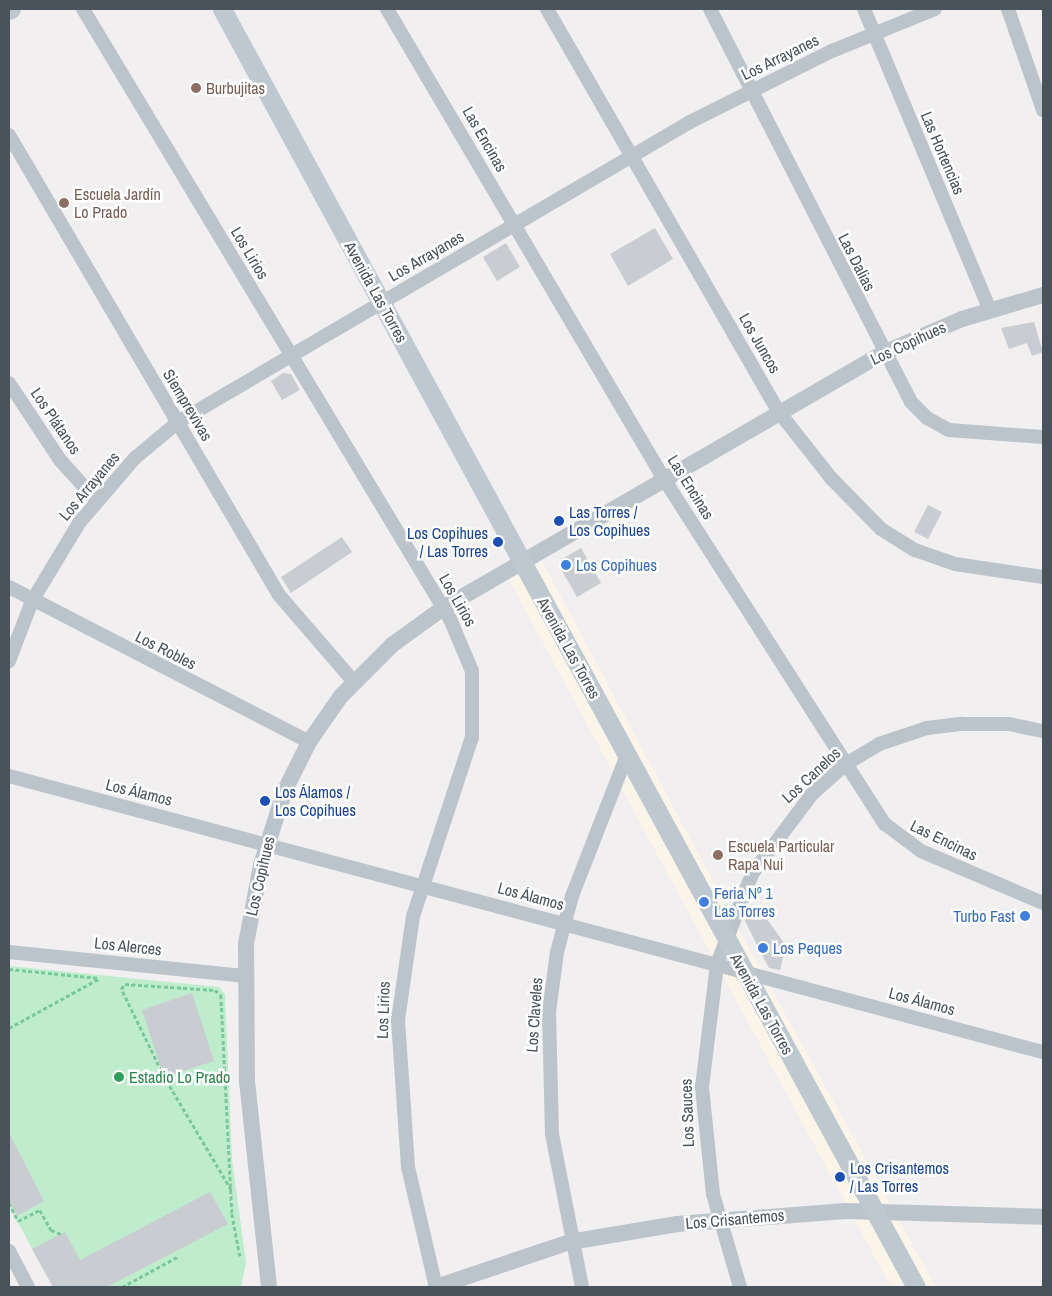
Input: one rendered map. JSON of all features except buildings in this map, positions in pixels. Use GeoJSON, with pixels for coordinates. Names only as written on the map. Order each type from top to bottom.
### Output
{"type":"FeatureCollection","features":[{"type":"Feature","properties":{"kind":"main road","name":"Avenida Las Torres"},"geometry":{"type":"LineString","coordinates":[[222,9],[916,1287]]}},
{"type":"Feature","properties":{"kind":"street","name":"Los Lirios"},"geometry":{"type":"LineString","coordinates":[[83,9],[443,608],[468,656],[476,708],[468,751],[422,884],[403,961],[399,1054],[413,1201],[436,1287]]}},
{"type":"Feature","properties":{"kind":"street","name":"Las Encinas"},"geometry":{"type":"LineString","coordinates":[[387,9],[664,479],[885,824],[903,841],[1043,903]]}},
{"type":"Feature","properties":{"kind":"street","name":"Los Juncos"},"geometry":{"type":"LineString","coordinates":[[547,9],[779,412],[847,497],[897,540],[941,560],[1043,577]]}},
{"type":"Feature","properties":{"kind":"street","name":"Las Dalias"},"geometry":{"type":"LineString","coordinates":[[710,9],[883,353],[911,402],[938,425],[972,434],[1043,437]]}},
{"type":"Feature","properties":{"kind":"street","name":"Las Hortencias"},"geometry":{"type":"LineString","coordinates":[[864,9],[990,310]]}},
{"type":"Feature","properties":{"kind":"street","name":"Los Arrayanes"},"geometry":{"type":"LineString","coordinates":[[9,661],[32,601],[62,547],[96,500],[134,458],[178,422],[631,156],[751,90],[874,33],[935,9]]}},
{"type":"Feature","properties":{"kind":"street"},"geometry":{"type":"LineString","coordinates":[[1008,9],[1043,110]]}},
{"type":"Feature","properties":{"kind":"street","name":"Siemprevivas"},"geometry":{"type":"LineString","coordinates":[[9,135],[279,595],[354,682]]}},
{"type":"Feature","properties":{"kind":"street","name":"Los Copihues"},"geometry":{"type":"LineString","coordinates":[[269,1287],[248,1105],[244,976],[250,912],[267,843],[286,790],[310,742],[354,682],[392,645],[443,608],[883,353],[990,310],[1043,295]]}},
{"type":"Feature","properties":{"kind":"street","name":"Los Plátanos"},"geometry":{"type":"LineString","coordinates":[[9,382],[47,442],[96,500]]}},
{"type":"Feature","properties":{"kind":"street","name":"Los Robles"},"geometry":{"type":"LineString","coordinates":[[9,587],[32,601],[310,742]]}},
{"type":"Feature","properties":{"kind":"street","name":"Los Canelos"},"geometry":{"type":"LineString","coordinates":[[725,936],[739,898],[766,851],[796,811],[846,764],[895,737],[944,725],[985,723],[1043,731]]}},
{"type":"Feature","properties":{"kind":"street","name":"Los Claveles"},"geometry":{"type":"LineString","coordinates":[[582,1287],[570,1242],[552,1134],[548,1054],[552,982],[564,923],[627,755]]}},
{"type":"Feature","properties":{"kind":"street","name":"Los Álamos"},"geometry":{"type":"LineString","coordinates":[[9,776],[422,884],[1043,1052]]}},
{"type":"Feature","properties":{"kind":"street","name":"Los Sauces"},"geometry":{"type":"LineString","coordinates":[[725,936],[717,964],[702,1106],[719,1220],[740,1287]]}},
{"type":"Feature","properties":{"kind":"street","name":"Los Alerces"},"geometry":{"type":"LineString","coordinates":[[9,952],[244,976]]}},
{"type":"Feature","properties":{"kind":"street","name":"Los Crisantemos"},"geometry":{"type":"LineString","coordinates":[[436,1287],[570,1242],[719,1220],[875,1211],[1043,1217]]}},
{"type":"Feature","properties":{"kind":"street"},"geometry":{"type":"LineString","coordinates":[[10,1255],[28,1287]]}},
{"type":"Feature","properties":{"kind":"path"},"geometry":{"type":"LineString","coordinates":[[9,968],[100,978],[9,1028]]}},
{"type":"Feature","properties":{"kind":"path"},"geometry":{"type":"LineString","coordinates":[[231,1190],[164,1077],[121,989],[125,984],[215,990],[220,995],[231,1190],[240,1256]]}},
{"type":"Feature","properties":{"kind":"path"},"geometry":{"type":"LineString","coordinates":[[9,1203],[18,1221],[40,1210],[52,1230],[61,1234]]}},
{"type":"Feature","properties":{"kind":"path"},"geometry":{"type":"LineString","coordinates":[[122,1287],[177,1257]]}},
{"type":"Feature","properties":{"kind":"shaded area","name":"Feria Nº 1 Las Torres"},"geometry":{"type":"Polygon","coordinates":[[[542,561],[738,928],[936,1287],[891,1287],[509,580],[542,561]]]}},
{"type":"Feature","properties":{"kind":"green space","name":"Estadio Lo Prado"},"geometry":{"type":"Polygon","coordinates":[[[9,966],[219,987],[225,994],[232,1159],[246,1263],[241,1287],[53,1287],[9,1206],[9,966]]]}},
{"type":"Feature","properties":{"kind":"place","name":"Burbujitas"},"geometry":{"type":"Point","coordinates":[196,88]}},
{"type":"Feature","properties":{"kind":"place","name":"Escuela Jardín Lo Prado"},"geometry":{"type":"Point","coordinates":[64,203]}},
{"type":"Feature","properties":{"kind":"place","name":"Las Torres / Los Copihues"},"geometry":{"type":"Point","coordinates":[559,521]}},
{"type":"Feature","properties":{"kind":"place","name":"Los Copihues / Las Torres"},"geometry":{"type":"Point","coordinates":[498,542]}},
{"type":"Feature","properties":{"kind":"place","name":"Los Copihues"},"geometry":{"type":"Point","coordinates":[566,565]}},
{"type":"Feature","properties":{"kind":"place","name":"Los Álamos / Los Copihues"},"geometry":{"type":"Point","coordinates":[265,801]}},
{"type":"Feature","properties":{"kind":"place","name":"Escuela Particular Rapa Nui"},"geometry":{"type":"Point","coordinates":[718,855]}},
{"type":"Feature","properties":{"kind":"place","name":"Feria Nº 1 Las Torres"},"geometry":{"type":"Point","coordinates":[704,902]}},
{"type":"Feature","properties":{"kind":"place","name":"Turbo Fast"},"geometry":{"type":"Point","coordinates":[1025,916]}},
{"type":"Feature","properties":{"kind":"place","name":"Los Peques"},"geometry":{"type":"Point","coordinates":[763,948]}},
{"type":"Feature","properties":{"kind":"place","name":"Estadio Lo Prado"},"geometry":{"type":"Point","coordinates":[119,1077]}},
{"type":"Feature","properties":{"kind":"place","name":"Los Crisantemos / Las Torres"},"geometry":{"type":"Point","coordinates":[840,1177]}}]}
